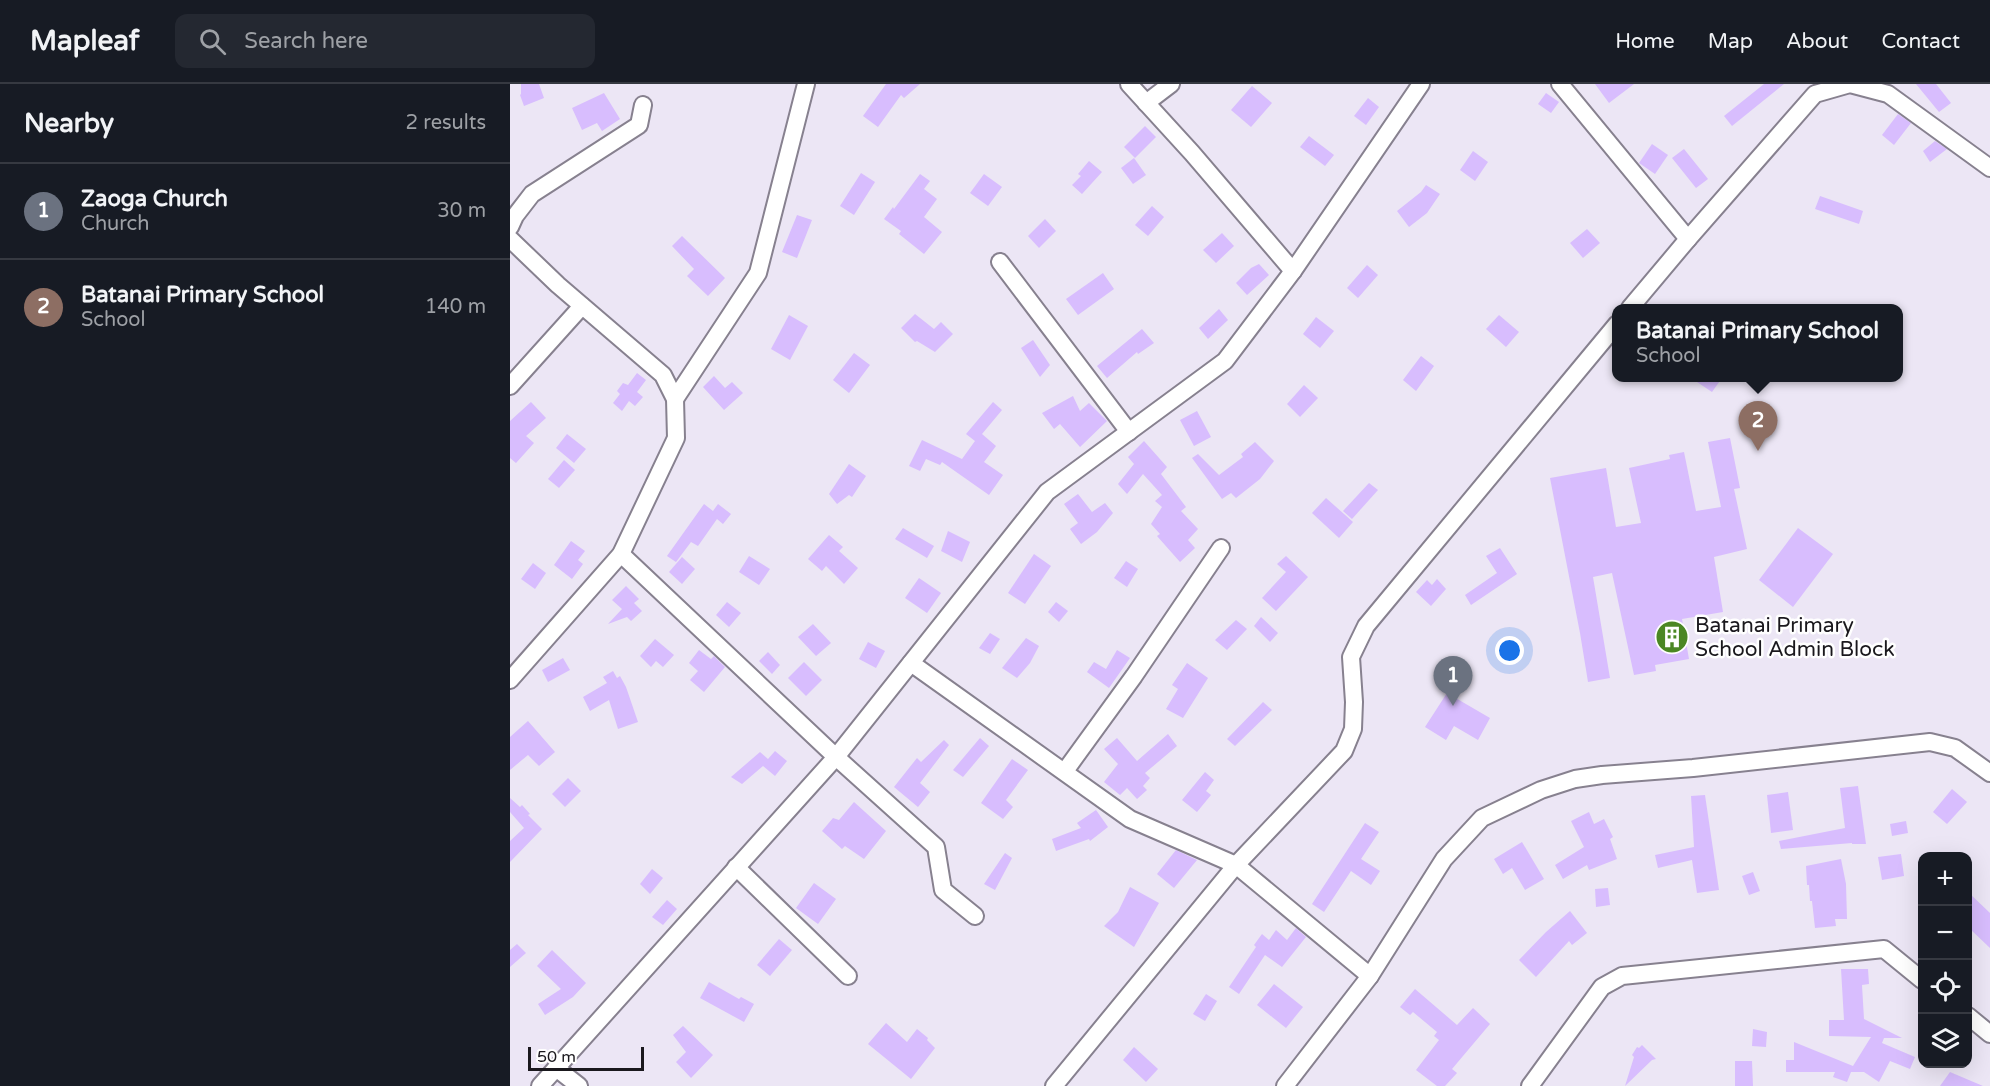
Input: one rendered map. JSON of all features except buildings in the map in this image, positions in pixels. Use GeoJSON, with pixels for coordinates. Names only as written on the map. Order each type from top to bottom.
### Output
{"type":"FeatureCollection","features":[{"type":"Feature","properties":{"kind":"street"},"geometry":{"type":"LineString","coordinates":[[675,399],[758,273],[806,84]]}},
{"type":"Feature","properties":{"kind":"street"},"geometry":{"type":"LineString","coordinates":[[1129,84],[1192,153],[1293,271]]}},
{"type":"Feature","properties":{"kind":"street"},"geometry":{"type":"LineString","coordinates":[[1146,103],[1172,84]]}},
{"type":"Feature","properties":{"kind":"street"},"geometry":{"type":"LineString","coordinates":[[540,1086],[836,757],[1047,492],[1225,361],[1293,271],[1421,84]]}},
{"type":"Feature","properties":{"kind":"street"},"geometry":{"type":"LineString","coordinates":[[1560,84],[1688,239]]}},
{"type":"Feature","properties":{"kind":"street"},"geometry":{"type":"LineString","coordinates":[[1634,304],[1815,94],[1850,84],[1888,94],[1990,168]]}},
{"type":"Feature","properties":{"kind":"street"},"geometry":{"type":"LineString","coordinates":[[510,227],[514,216],[532,194],[639,125],[643,105]]}},
{"type":"Feature","properties":{"kind":"street"},"geometry":{"type":"LineString","coordinates":[[510,239],[582,306],[663,375],[675,399],[676,438],[621,554],[510,680]]}},
{"type":"Feature","properties":{"kind":"street"},"geometry":{"type":"LineString","coordinates":[[1000,262],[1129,432]]}},
{"type":"Feature","properties":{"kind":"street"},"geometry":{"type":"LineString","coordinates":[[510,386],[582,306]]}},
{"type":"Feature","properties":{"kind":"street"},"geometry":{"type":"LineString","coordinates":[[1054,1086],[1236,865],[1344,751],[1353,729],[1351,657],[1366,626],[1612,330]]}},
{"type":"Feature","properties":{"kind":"street"},"geometry":{"type":"LineString","coordinates":[[1065,771],[1134,676],[1221,548]]}},
{"type":"Feature","properties":{"kind":"street"},"geometry":{"type":"LineString","coordinates":[[621,554],[836,757],[936,847],[943,890],[975,916]]}},
{"type":"Feature","properties":{"kind":"street"},"geometry":{"type":"LineString","coordinates":[[911,663],[1130,819],[1236,865],[1370,976]]}},
{"type":"Feature","properties":{"kind":"street"},"geometry":{"type":"LineString","coordinates":[[1285,1086],[1370,976],[1428,881],[1459,840],[1482,818],[1541,790],[1602,775],[1693,768],[1930,742],[1955,747],[1990,773]]}},
{"type":"Feature","properties":{"kind":"street"},"geometry":{"type":"LineString","coordinates":[[736,867],[848,976]]}},
{"type":"Feature","properties":{"kind":"street"},"geometry":{"type":"LineString","coordinates":[[1530,1086],[1602,987],[1622,975],[1884,949],[1918,976]]}},
{"type":"Feature","properties":{"kind":"street"},"geometry":{"type":"LineString","coordinates":[[1972,1019],[1990,1034]]}},
{"type":"Feature","properties":{"kind":"street"},"geometry":{"type":"LineString","coordinates":[[556,1068],[579,1086]]}},
{"type":"Feature","properties":{"kind":"place","name":"Batanai Primary School"},"geometry":{"type":"Point","coordinates":[1758,451]}},
{"type":"Feature","properties":{"kind":"place","name":"Batanai Primary School Admin Block"},"geometry":{"type":"Point","coordinates":[1672,637]}},
{"type":"Feature","properties":{"kind":"place","name":"Zaoga Church"},"geometry":{"type":"Point","coordinates":[1453,706]}}]}
